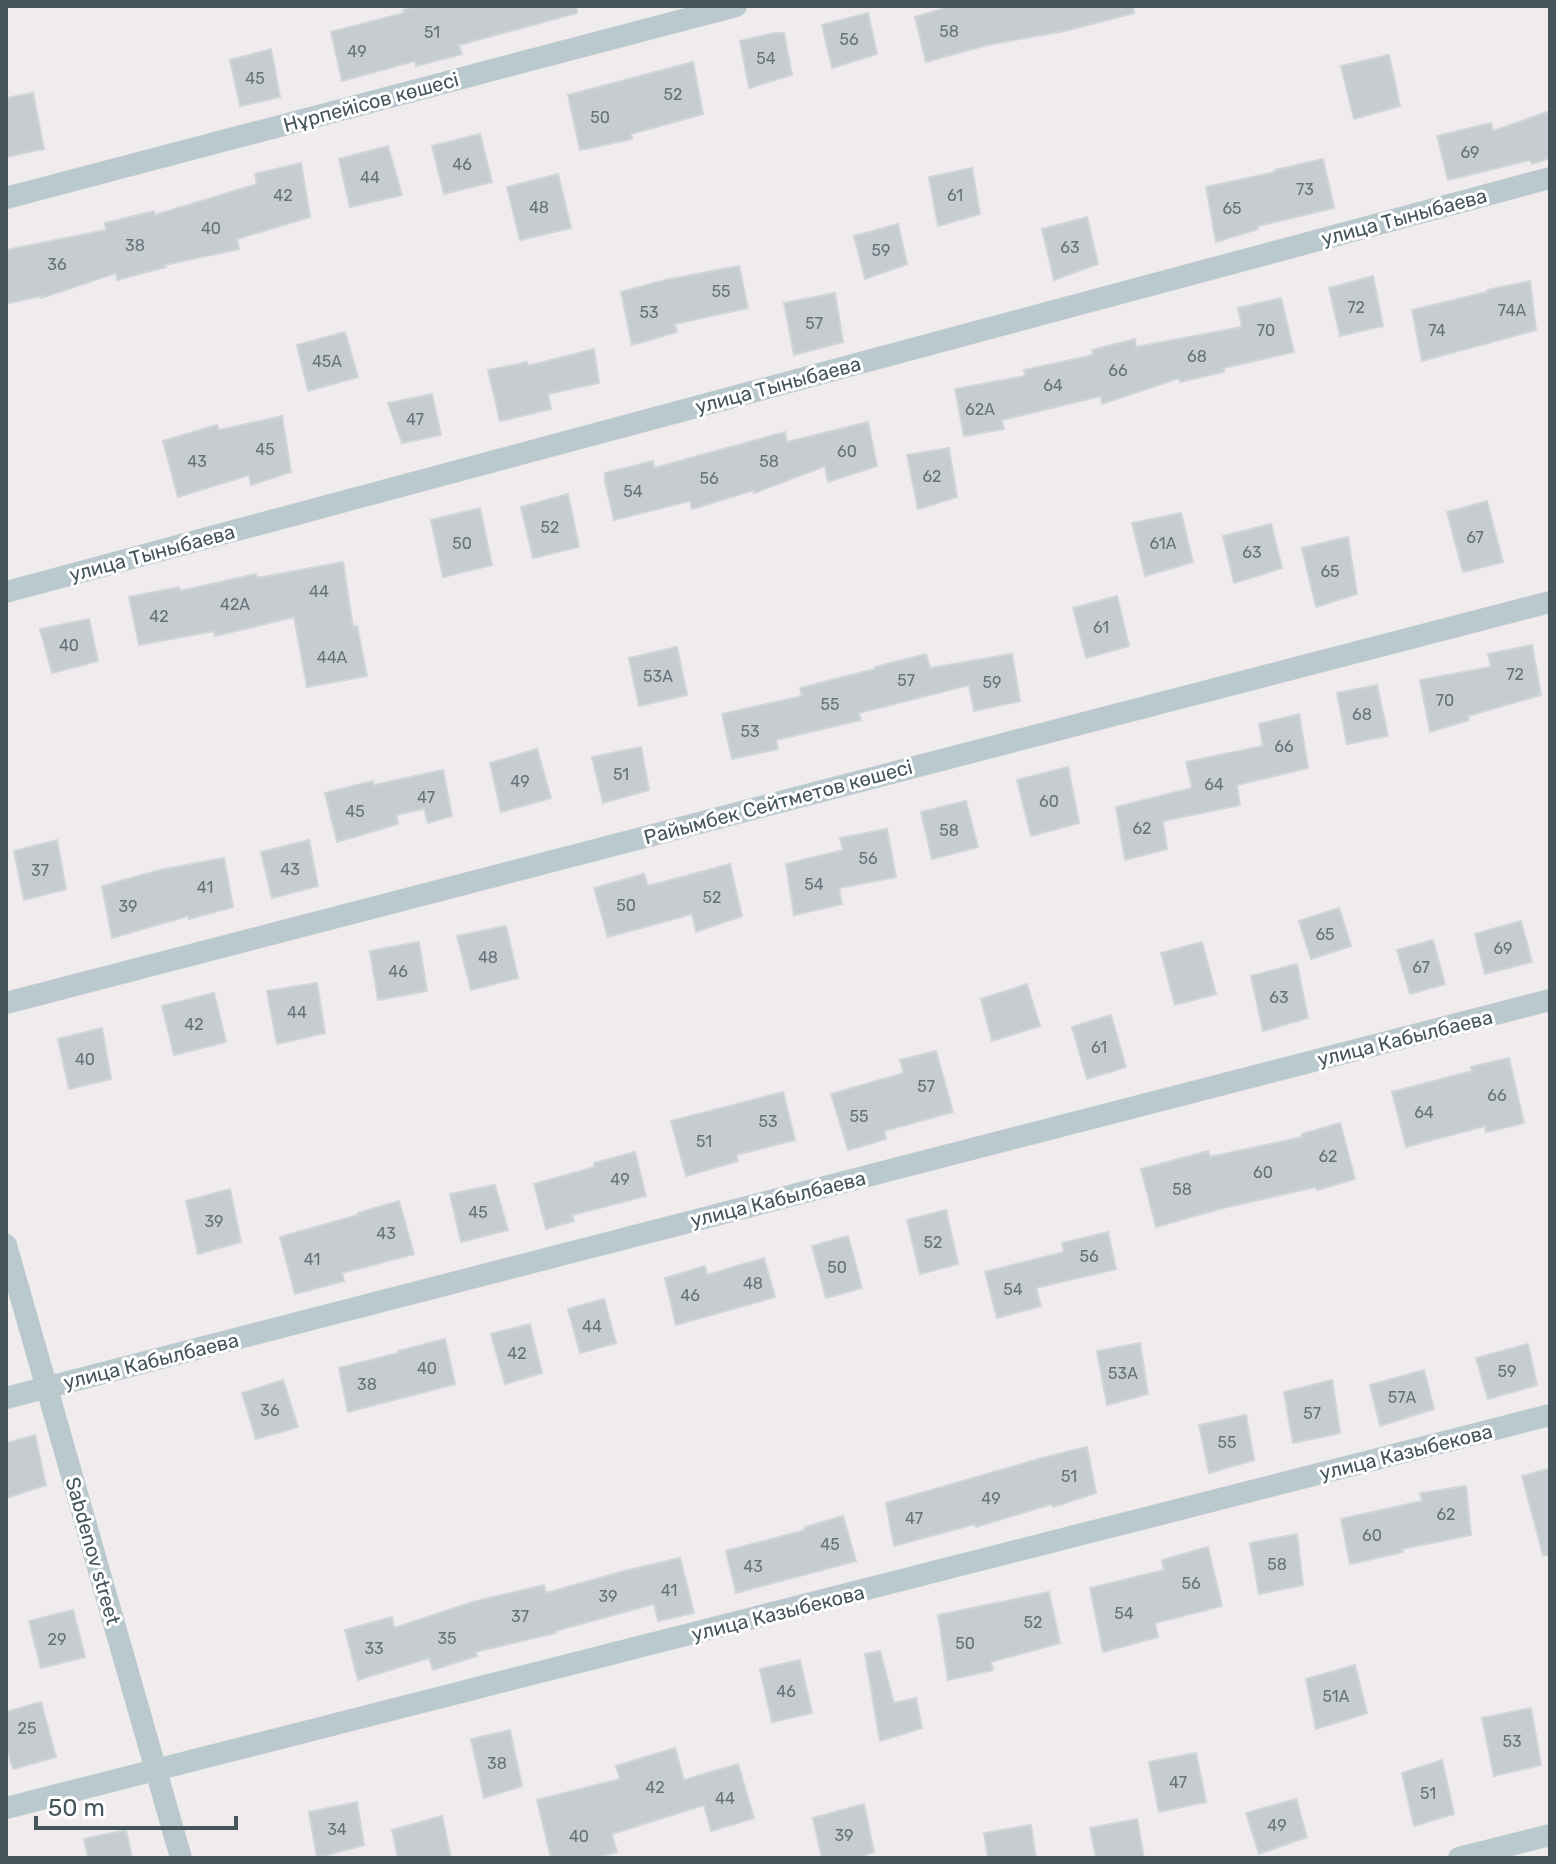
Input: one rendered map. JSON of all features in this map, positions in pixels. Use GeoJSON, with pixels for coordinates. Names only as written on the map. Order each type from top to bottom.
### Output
{"type":"FeatureCollection","features":[{"type":"Feature","properties":{"kind":"street","name":"Нұрпейісов көшесі"},"geometry":{"type":"LineString","coordinates":[[6,198],[736,6]]}},
{"type":"Feature","properties":{"kind":"street","name":"улица Тыныбаева"},"geometry":{"type":"LineString","coordinates":[[6,592],[1550,178]]}},
{"type":"Feature","properties":{"kind":"street","name":"Райымбек Сейтметов көшесі"},"geometry":{"type":"LineString","coordinates":[[6,1003],[1550,602]]}},
{"type":"Feature","properties":{"kind":"street","name":"улица Кабылбаева"},"geometry":{"type":"LineString","coordinates":[[6,1398],[1550,1000]]}},
{"type":"Feature","properties":{"kind":"street","name":"Sabdenov street"},"geometry":{"type":"LineString","coordinates":[[6,1245],[181,1858]]}},
{"type":"Feature","properties":{"kind":"street","name":"улица Казыбекова"},"geometry":{"type":"LineString","coordinates":[[6,1808],[1550,1415]]}},
{"type":"Feature","properties":{"kind":"street"},"geometry":{"type":"LineString","coordinates":[[1459,1858],[1550,1835]]}},
{"type":"Feature","properties":{"kind":"building"},"geometry":{"type":"Polygon","coordinates":[[[419,6],[577,6],[577,13],[459,45],[462,54],[416,66],[415,61],[342,81],[331,32],[404,13],[403,10],[419,6]]]}},
{"type":"Feature","properties":{"kind":"building"},"geometry":{"type":"Polygon","coordinates":[[[952,6],[1133,6],[1134,13],[1065,31],[987,45],[926,62],[915,17],[952,6]]]}},
{"type":"Feature","properties":{"kind":"building"},"geometry":{"type":"Polygon","coordinates":[[[868,13],[877,54],[832,68],[822,25],[868,13]]]}},
{"type":"Feature","properties":{"kind":"building"},"geometry":{"type":"Polygon","coordinates":[[[784,33],[792,75],[749,88],[740,41],[784,33]]]}},
{"type":"Feature","properties":{"kind":"building"},"geometry":{"type":"Polygon","coordinates":[[[271,49],[280,97],[240,106],[230,60],[271,49]]]}},
{"type":"Feature","properties":{"kind":"building"},"geometry":{"type":"Polygon","coordinates":[[[1389,55],[1400,106],[1354,119],[1341,66],[1389,55]]]}},
{"type":"Feature","properties":{"kind":"building"},"geometry":{"type":"Polygon","coordinates":[[[693,62],[703,114],[631,134],[632,139],[580,150],[568,95],[693,62]]]}},
{"type":"Feature","properties":{"kind":"building"},"geometry":{"type":"Polygon","coordinates":[[[33,93],[44,149],[6,157],[6,98],[33,93]]]}},
{"type":"Feature","properties":{"kind":"building"},"geometry":{"type":"Polygon","coordinates":[[[1550,111],[1550,158],[1448,180],[1437,136],[1491,123],[1493,131],[1550,111]]]}},
{"type":"Feature","properties":{"kind":"building"},"geometry":{"type":"Polygon","coordinates":[[[480,134],[492,182],[444,194],[432,146],[480,134]]]}},
{"type":"Feature","properties":{"kind":"building"},"geometry":{"type":"Polygon","coordinates":[[[388,146],[402,195],[350,207],[339,159],[388,146]]]}},
{"type":"Feature","properties":{"kind":"building"},"geometry":{"type":"Polygon","coordinates":[[[1323,159],[1334,208],[1258,226],[1258,229],[1216,242],[1206,187],[1323,159]]]}},
{"type":"Feature","properties":{"kind":"building"},"geometry":{"type":"Polygon","coordinates":[[[301,163],[310,217],[237,239],[239,249],[165,265],[117,280],[116,273],[41,298],[6,304],[6,250],[106,230],[105,223],[154,211],[155,215],[257,184],[255,174],[301,163]]]}},
{"type":"Feature","properties":{"kind":"building"},"geometry":{"type":"Polygon","coordinates":[[[972,168],[980,214],[938,226],[929,177],[972,168]]]}},
{"type":"Feature","properties":{"kind":"building"},"geometry":{"type":"Polygon","coordinates":[[[558,174],[571,228],[520,240],[507,187],[558,174]]]}},
{"type":"Feature","properties":{"kind":"building"},"geometry":{"type":"Polygon","coordinates":[[[1087,217],[1098,264],[1054,280],[1042,229],[1087,217]]]}},
{"type":"Feature","properties":{"kind":"building"},"geometry":{"type":"Polygon","coordinates":[[[898,224],[907,264],[865,279],[854,236],[898,224]]]}},
{"type":"Feature","properties":{"kind":"building"},"geometry":{"type":"Polygon","coordinates":[[[739,266],[748,308],[675,324],[677,332],[632,345],[621,292],[739,266]]]}},
{"type":"Feature","properties":{"kind":"building"},"geometry":{"type":"Polygon","coordinates":[[[1373,276],[1383,326],[1340,336],[1329,288],[1373,276]]]}},
{"type":"Feature","properties":{"kind":"building"},"geometry":{"type":"Polygon","coordinates":[[[1530,281],[1536,330],[1422,361],[1412,310],[1530,281]]]}},
{"type":"Feature","properties":{"kind":"building"},"geometry":{"type":"Polygon","coordinates":[[[835,293],[843,342],[794,355],[784,303],[835,293]]]}},
{"type":"Feature","properties":{"kind":"building"},"geometry":{"type":"Polygon","coordinates":[[[1281,298],[1294,352],[1180,382],[1179,378],[1102,404],[1101,396],[1002,420],[1004,429],[964,436],[955,389],[1025,376],[1024,370],[1093,355],[1092,350],[1135,339],[1136,347],[1242,327],[1238,308],[1281,298]]]}},
{"type":"Feature","properties":{"kind":"building"},"geometry":{"type":"Polygon","coordinates":[[[345,332],[358,377],[308,391],[297,345],[345,332]]]}},
{"type":"Feature","properties":{"kind":"building"},"geometry":{"type":"Polygon","coordinates":[[[594,349],[599,383],[548,394],[551,409],[500,421],[488,370],[527,362],[528,366],[594,349]]]}},
{"type":"Feature","properties":{"kind":"building"},"geometry":{"type":"Polygon","coordinates":[[[432,394],[441,435],[402,443],[388,403],[432,394]]]}},
{"type":"Feature","properties":{"kind":"building"},"geometry":{"type":"Polygon","coordinates":[[[282,416],[291,472],[251,485],[249,475],[178,497],[163,441],[217,425],[219,430],[282,416]]]}},
{"type":"Feature","properties":{"kind":"building"},"geometry":{"type":"Polygon","coordinates":[[[868,422],[877,466],[828,482],[825,466],[754,493],[754,490],[692,509],[690,501],[614,520],[605,473],[653,461],[654,468],[785,432],[787,442],[868,422]]]}},
{"type":"Feature","properties":{"kind":"building"},"geometry":{"type":"Polygon","coordinates":[[[949,448],[957,497],[918,509],[907,455],[949,448]]]}},
{"type":"Feature","properties":{"kind":"building"},"geometry":{"type":"Polygon","coordinates":[[[568,494],[579,547],[533,558],[521,507],[568,494]]]}},
{"type":"Feature","properties":{"kind":"building"},"geometry":{"type":"Polygon","coordinates":[[[1487,501],[1503,562],[1463,572],[1447,512],[1487,501]]]}},
{"type":"Feature","properties":{"kind":"building"},"geometry":{"type":"Polygon","coordinates":[[[480,508],[492,565],[443,577],[431,520],[480,508]]]}},
{"type":"Feature","properties":{"kind":"building"},"geometry":{"type":"Polygon","coordinates":[[[1181,513],[1193,562],[1145,576],[1132,523],[1181,513]]]}},
{"type":"Feature","properties":{"kind":"building"},"geometry":{"type":"Polygon","coordinates":[[[1271,524],[1282,568],[1234,583],[1223,536],[1271,524]]]}},
{"type":"Feature","properties":{"kind":"building"},"geometry":{"type":"Polygon","coordinates":[[[1348,537],[1357,594],[1316,607],[1302,548],[1348,537]]]}},
{"type":"Feature","properties":{"kind":"building"},"geometry":{"type":"Polygon","coordinates":[[[343,562],[353,627],[357,626],[367,676],[307,687],[294,617],[215,636],[214,631],[139,645],[129,597],[343,562]]]}},
{"type":"Feature","properties":{"kind":"building"},"geometry":{"type":"Polygon","coordinates":[[[1117,596],[1129,646],[1086,658],[1073,608],[1117,596]]]}},
{"type":"Feature","properties":{"kind":"building"},"geometry":{"type":"Polygon","coordinates":[[[89,619],[98,661],[52,673],[40,629],[89,619]]]}},
{"type":"Feature","properties":{"kind":"building"},"geometry":{"type":"Polygon","coordinates":[[[1532,645],[1541,695],[1468,716],[1469,720],[1430,732],[1420,680],[1491,667],[1488,654],[1532,645]]]}},
{"type":"Feature","properties":{"kind":"building"},"geometry":{"type":"Polygon","coordinates":[[[677,647],[687,695],[639,706],[629,658],[677,647]]]}},
{"type":"Feature","properties":{"kind":"building"},"geometry":{"type":"Polygon","coordinates":[[[926,654],[930,668],[1012,654],[1020,701],[974,711],[969,685],[859,713],[861,720],[776,740],[778,749],[732,759],[722,714],[802,696],[800,688],[926,654]]]}},
{"type":"Feature","properties":{"kind":"building"},"geometry":{"type":"Polygon","coordinates":[[[1377,685],[1388,736],[1347,744],[1337,693],[1377,685]]]}},
{"type":"Feature","properties":{"kind":"building"},"geometry":{"type":"Polygon","coordinates":[[[1299,714],[1308,768],[1237,785],[1240,805],[1163,821],[1167,849],[1125,860],[1116,807],[1192,788],[1186,762],[1263,746],[1259,724],[1299,714]]]}},
{"type":"Feature","properties":{"kind":"building"},"geometry":{"type":"Polygon","coordinates":[[[641,747],[649,790],[603,803],[592,757],[641,747]]]}},
{"type":"Feature","properties":{"kind":"building"},"geometry":{"type":"Polygon","coordinates":[[[537,749],[551,798],[501,812],[490,763],[537,749]]]}},
{"type":"Feature","properties":{"kind":"building"},"geometry":{"type":"Polygon","coordinates":[[[1068,767],[1079,823],[1031,836],[1017,780],[1068,767]]]}},
{"type":"Feature","properties":{"kind":"building"},"geometry":{"type":"Polygon","coordinates":[[[443,770],[452,816],[428,823],[424,809],[396,815],[398,824],[337,842],[325,793],[373,781],[374,785],[443,770]]]}},
{"type":"Feature","properties":{"kind":"building"},"geometry":{"type":"Polygon","coordinates":[[[966,801],[978,847],[932,859],[921,812],[966,801]]]}},
{"type":"Feature","properties":{"kind":"building"},"geometry":{"type":"Polygon","coordinates":[[[887,829],[896,877],[839,888],[842,904],[794,915],[786,864],[843,850],[840,838],[887,829]]]}},
{"type":"Feature","properties":{"kind":"building"},"geometry":{"type":"Polygon","coordinates":[[[57,840],[66,889],[24,900],[14,851],[57,840]]]}},
{"type":"Feature","properties":{"kind":"building"},"geometry":{"type":"Polygon","coordinates":[[[309,840],[318,886],[272,898],[261,852],[309,840]]]}},
{"type":"Feature","properties":{"kind":"building"},"geometry":{"type":"Polygon","coordinates":[[[224,858],[233,907],[189,919],[188,916],[112,938],[102,886],[160,870],[224,858]]]}},
{"type":"Feature","properties":{"kind":"building"},"geometry":{"type":"Polygon","coordinates":[[[730,864],[742,916],[696,932],[692,914],[608,937],[594,888],[644,874],[648,886],[730,864]]]}},
{"type":"Feature","properties":{"kind":"building"},"geometry":{"type":"Polygon","coordinates":[[[1339,908],[1351,946],[1311,959],[1299,921],[1339,908]]]}},
{"type":"Feature","properties":{"kind":"building"},"geometry":{"type":"Polygon","coordinates":[[[1521,921],[1532,962],[1485,974],[1475,934],[1521,921]]]}},
{"type":"Feature","properties":{"kind":"building"},"geometry":{"type":"Polygon","coordinates":[[[506,926],[518,978],[471,990],[457,936],[506,926]]]}},
{"type":"Feature","properties":{"kind":"building"},"geometry":{"type":"Polygon","coordinates":[[[1433,940],[1445,984],[1410,994],[1397,950],[1433,940]]]}},
{"type":"Feature","properties":{"kind":"building"},"geometry":{"type":"Polygon","coordinates":[[[419,942],[427,991],[378,1000],[370,951],[419,942]]]}},
{"type":"Feature","properties":{"kind":"building"},"geometry":{"type":"Polygon","coordinates":[[[1202,942],[1216,994],[1175,1005],[1161,953],[1202,942]]]}},
{"type":"Feature","properties":{"kind":"building"},"geometry":{"type":"Polygon","coordinates":[[[1297,964],[1308,1018],[1263,1031],[1251,976],[1297,964]]]}},
{"type":"Feature","properties":{"kind":"building"},"geometry":{"type":"Polygon","coordinates":[[[317,983],[325,1033],[277,1044],[267,991],[317,983]]]}},
{"type":"Feature","properties":{"kind":"building"},"geometry":{"type":"Polygon","coordinates":[[[1027,984],[1040,1026],[992,1041],[981,999],[1027,984]]]}},
{"type":"Feature","properties":{"kind":"building"},"geometry":{"type":"Polygon","coordinates":[[[214,993],[226,1042],[174,1055],[162,1006],[214,993]]]}},
{"type":"Feature","properties":{"kind":"building"},"geometry":{"type":"Polygon","coordinates":[[[1111,1015],[1126,1067],[1087,1079],[1072,1027],[1111,1015]]]}},
{"type":"Feature","properties":{"kind":"building"},"geometry":{"type":"Polygon","coordinates":[[[102,1028],[111,1079],[69,1089],[58,1039],[102,1028]]]}},
{"type":"Feature","properties":{"kind":"building"},"geometry":{"type":"Polygon","coordinates":[[[936,1051],[953,1112],[884,1131],[886,1139],[848,1150],[831,1094],[904,1073],[900,1060],[936,1051]]]}},
{"type":"Feature","properties":{"kind":"building"},"geometry":{"type":"Polygon","coordinates":[[[1509,1058],[1524,1123],[1486,1132],[1485,1126],[1406,1147],[1392,1092],[1509,1058]]]}},
{"type":"Feature","properties":{"kind":"building"},"geometry":{"type":"Polygon","coordinates":[[[783,1092],[795,1140],[736,1155],[738,1161],[686,1176],[671,1121],[783,1092]]]}},
{"type":"Feature","properties":{"kind":"building"},"geometry":{"type":"Polygon","coordinates":[[[1340,1123],[1355,1179],[1317,1190],[1316,1187],[1223,1208],[1156,1227],[1141,1169],[1208,1151],[1210,1157],[1302,1137],[1302,1134],[1340,1123]]]}},
{"type":"Feature","properties":{"kind":"building"},"geometry":{"type":"Polygon","coordinates":[[[635,1152],[646,1196],[572,1215],[574,1221],[546,1229],[534,1184],[635,1152]]]}},
{"type":"Feature","properties":{"kind":"building"},"geometry":{"type":"Polygon","coordinates":[[[495,1185],[508,1230],[461,1242],[450,1194],[495,1185]]]}},
{"type":"Feature","properties":{"kind":"building"},"geometry":{"type":"Polygon","coordinates":[[[230,1189],[241,1242],[198,1254],[186,1201],[230,1189]]]}},
{"type":"Feature","properties":{"kind":"building"},"geometry":{"type":"Polygon","coordinates":[[[399,1201],[414,1254],[342,1273],[344,1281],[295,1294],[280,1237],[399,1201]]]}},
{"type":"Feature","properties":{"kind":"building"},"geometry":{"type":"Polygon","coordinates":[[[946,1210],[958,1264],[920,1274],[907,1220],[946,1210]]]}},
{"type":"Feature","properties":{"kind":"building"},"geometry":{"type":"Polygon","coordinates":[[[1108,1232],[1116,1269],[1036,1288],[1041,1306],[997,1318],[985,1272],[1064,1252],[1062,1243],[1108,1232]]]}},
{"type":"Feature","properties":{"kind":"building"},"geometry":{"type":"Polygon","coordinates":[[[848,1236],[862,1288],[826,1298],[812,1246],[848,1236]]]}},
{"type":"Feature","properties":{"kind":"building"},"geometry":{"type":"Polygon","coordinates":[[[764,1258],[775,1297],[676,1325],[665,1278],[705,1266],[707,1275],[764,1258]]]}},
{"type":"Feature","properties":{"kind":"building"},"geometry":{"type":"Polygon","coordinates":[[[604,1299],[616,1343],[580,1353],[568,1309],[604,1299]]]}},
{"type":"Feature","properties":{"kind":"building"},"geometry":{"type":"Polygon","coordinates":[[[530,1324],[542,1373],[505,1384],[491,1334],[530,1324]]]}},
{"type":"Feature","properties":{"kind":"building"},"geometry":{"type":"Polygon","coordinates":[[[445,1339],[455,1384],[348,1412],[339,1368],[445,1339]]]}},
{"type":"Feature","properties":{"kind":"building"},"geometry":{"type":"Polygon","coordinates":[[[1140,1343],[1148,1394],[1107,1405],[1097,1351],[1140,1343]]]}},
{"type":"Feature","properties":{"kind":"building"},"geometry":{"type":"Polygon","coordinates":[[[1528,1344],[1537,1385],[1488,1399],[1476,1358],[1528,1344]]]}},
{"type":"Feature","properties":{"kind":"building"},"geometry":{"type":"Polygon","coordinates":[[[1424,1370],[1434,1409],[1380,1426],[1370,1385],[1424,1370]]]}},
{"type":"Feature","properties":{"kind":"building"},"geometry":{"type":"Polygon","coordinates":[[[283,1380],[298,1427],[256,1439],[242,1393],[283,1380]]]}},
{"type":"Feature","properties":{"kind":"building"},"geometry":{"type":"Polygon","coordinates":[[[1332,1380],[1340,1433],[1293,1443],[1284,1392],[1332,1380]]]}},
{"type":"Feature","properties":{"kind":"building"},"geometry":{"type":"Polygon","coordinates":[[[1246,1415],[1254,1460],[1209,1473],[1199,1425],[1246,1415]]]}},
{"type":"Feature","properties":{"kind":"building"},"geometry":{"type":"Polygon","coordinates":[[[35,1435],[46,1485],[6,1498],[6,1443],[35,1435]]]}},
{"type":"Feature","properties":{"kind":"building"},"geometry":{"type":"Polygon","coordinates":[[[1087,1447],[1096,1493],[1053,1507],[1052,1504],[976,1527],[975,1524],[894,1546],[886,1503],[1087,1447]]]}},
{"type":"Feature","properties":{"kind":"building"},"geometry":{"type":"Polygon","coordinates":[[[1550,1468],[1550,1555],[1543,1555],[1522,1476],[1550,1468]]]}},
{"type":"Feature","properties":{"kind":"building"},"geometry":{"type":"Polygon","coordinates":[[[1466,1486],[1471,1535],[1402,1549],[1403,1552],[1350,1564],[1341,1519],[1422,1501],[1420,1493],[1466,1486]]]}},
{"type":"Feature","properties":{"kind":"building"},"geometry":{"type":"Polygon","coordinates":[[[843,1516],[856,1561],[736,1593],[726,1551],[805,1530],[805,1527],[843,1516]]]}},
{"type":"Feature","properties":{"kind":"building"},"geometry":{"type":"Polygon","coordinates":[[[1297,1534],[1303,1585],[1259,1594],[1250,1543],[1297,1534]]]}},
{"type":"Feature","properties":{"kind":"building"},"geometry":{"type":"Polygon","coordinates":[[[1208,1547],[1222,1606],[1155,1623],[1158,1637],[1103,1652],[1090,1588],[1164,1570],[1162,1560],[1208,1547]]]}},
{"type":"Feature","properties":{"kind":"building"},"geometry":{"type":"Polygon","coordinates":[[[680,1558],[694,1613],[658,1621],[654,1604],[556,1633],[475,1652],[477,1656],[433,1670],[429,1658],[358,1680],[345,1630],[392,1617],[394,1628],[473,1602],[544,1585],[546,1593],[680,1558]]]}},
{"type":"Feature","properties":{"kind":"building"},"geometry":{"type":"Polygon","coordinates":[[[1049,1592],[1060,1643],[991,1662],[993,1670],[948,1680],[938,1615],[1049,1592]]]}},
{"type":"Feature","properties":{"kind":"building"},"geometry":{"type":"Polygon","coordinates":[[[73,1610],[85,1657],[41,1668],[29,1621],[73,1610]]]}},
{"type":"Feature","properties":{"kind":"building"},"geometry":{"type":"Polygon","coordinates":[[[880,1651],[894,1703],[916,1698],[922,1728],[880,1741],[865,1654],[880,1651]]]}},
{"type":"Feature","properties":{"kind":"building"},"geometry":{"type":"Polygon","coordinates":[[[800,1660],[812,1713],[772,1722],[760,1669],[800,1660]]]}},
{"type":"Feature","properties":{"kind":"building"},"geometry":{"type":"Polygon","coordinates":[[[1355,1665],[1367,1713],[1316,1729],[1306,1679],[1355,1665]]]}},
{"type":"Feature","properties":{"kind":"building"},"geometry":{"type":"Polygon","coordinates":[[[41,1702],[56,1757],[13,1769],[6,1745],[6,1712],[41,1702]]]}},
{"type":"Feature","properties":{"kind":"building"},"geometry":{"type":"Polygon","coordinates":[[[1531,1708],[1541,1765],[1494,1776],[1482,1718],[1531,1708]]]}},
{"type":"Feature","properties":{"kind":"building"},"geometry":{"type":"Polygon","coordinates":[[[510,1730],[522,1786],[484,1798],[471,1739],[510,1730]]]}},
{"type":"Feature","properties":{"kind":"building"},"geometry":{"type":"Polygon","coordinates":[[[675,1748],[684,1780],[738,1764],[754,1818],[711,1831],[704,1805],[612,1834],[617,1852],[594,1858],[551,1858],[537,1800],[620,1779],[616,1766],[675,1748]]]}},
{"type":"Feature","properties":{"kind":"building"},"geometry":{"type":"Polygon","coordinates":[[[1196,1753],[1206,1802],[1159,1812],[1149,1762],[1196,1753]]]}},
{"type":"Feature","properties":{"kind":"building"},"geometry":{"type":"Polygon","coordinates":[[[1442,1760],[1454,1814],[1414,1826],[1402,1773],[1442,1760]]]}},
{"type":"Feature","properties":{"kind":"building"},"geometry":{"type":"Polygon","coordinates":[[[1296,1799],[1307,1837],[1259,1854],[1246,1813],[1296,1799]]]}},
{"type":"Feature","properties":{"kind":"building"},"geometry":{"type":"Polygon","coordinates":[[[357,1802],[364,1845],[317,1858],[309,1812],[357,1802]]]}},
{"type":"Feature","properties":{"kind":"building"},"geometry":{"type":"Polygon","coordinates":[[[864,1804],[874,1852],[857,1858],[822,1858],[813,1818],[864,1804]]]}},
{"type":"Feature","properties":{"kind":"building"},"geometry":{"type":"Polygon","coordinates":[[[442,1816],[451,1858],[398,1858],[392,1830],[442,1816]]]}},
{"type":"Feature","properties":{"kind":"building"},"geometry":{"type":"Polygon","coordinates":[[[1137,1819],[1144,1858],[1096,1858],[1090,1828],[1137,1819]]]}},
{"type":"Feature","properties":{"kind":"building"},"geometry":{"type":"Polygon","coordinates":[[[1031,1825],[1036,1858],[988,1858],[984,1833],[1031,1825]]]}},
{"type":"Feature","properties":{"kind":"building"},"geometry":{"type":"Polygon","coordinates":[[[126,1830],[132,1858],[88,1858],[84,1839],[126,1830]]]}}]}
